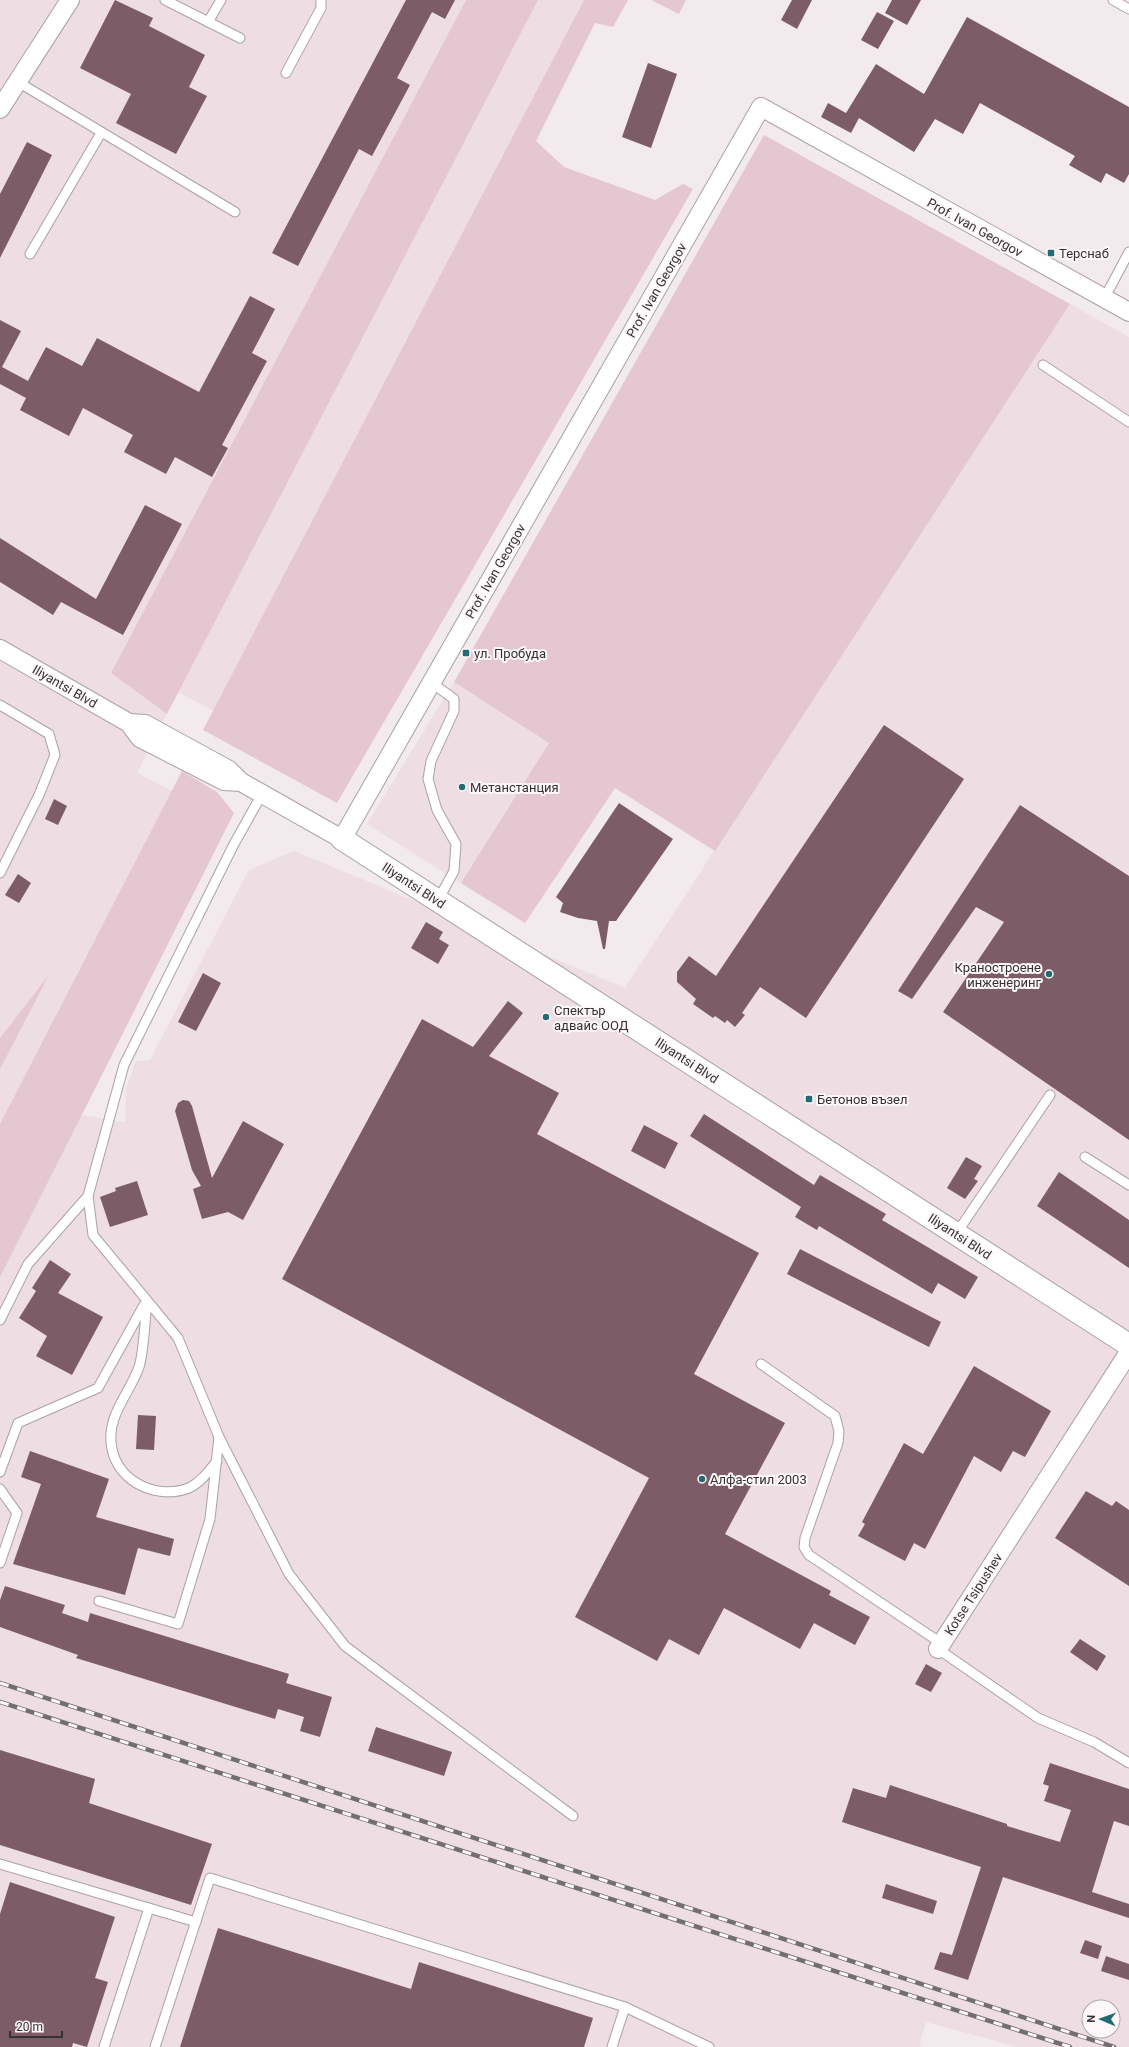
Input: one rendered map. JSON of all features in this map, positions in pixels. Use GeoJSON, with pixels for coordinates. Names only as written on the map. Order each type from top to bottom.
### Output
{"type":"FeatureCollection","features":[{"type":"Feature","properties":{"kind":"street"},"geometry":{"type":"LineString","coordinates":[[0,109],[70,0]]}},
{"type":"Feature","properties":{"kind":"street","name":"Prof. Ivan Georgov"},"geometry":{"type":"LineString","coordinates":[[342,839],[761,107],[1129,312]]}},
{"type":"Feature","properties":{"kind":"street","name":"Iliyantsi Blvd"},"geometry":{"type":"LineString","coordinates":[[0,649],[129,723],[145,724],[229,770],[242,782],[342,839],[1129,1344]]}},
{"type":"Feature","properties":{"kind":"street","name":"Kotse Tsipushev"},"geometry":{"type":"LineString","coordinates":[[939,1646],[1129,1352]]}},
{"type":"Feature","properties":{"kind":"lane"},"geometry":{"type":"LineString","coordinates":[[165,0],[240,38]]}},
{"type":"Feature","properties":{"kind":"lane"},"geometry":{"type":"LineString","coordinates":[[208,22],[221,0]]}},
{"type":"Feature","properties":{"kind":"lane"},"geometry":{"type":"LineString","coordinates":[[286,73],[321,8],[321,0]]}},
{"type":"Feature","properties":{"kind":"lane"},"geometry":{"type":"LineString","coordinates":[[1113,0],[1129,8]]}},
{"type":"Feature","properties":{"kind":"lane"},"geometry":{"type":"LineString","coordinates":[[18,82],[235,212]]}},
{"type":"Feature","properties":{"kind":"lane"},"geometry":{"type":"LineString","coordinates":[[30,254],[101,133]]}},
{"type":"Feature","properties":{"kind":"lane"},"geometry":{"type":"LineString","coordinates":[[1104,299],[1129,252]]}},
{"type":"Feature","properties":{"kind":"lane"},"geometry":{"type":"LineString","coordinates":[[1043,365],[1129,422]]}},
{"type":"Feature","properties":{"kind":"lane"},"geometry":{"type":"LineString","coordinates":[[432,683],[454,699],[454,711],[430,761],[428,779],[437,810],[456,844],[454,871],[438,900]]}},
{"type":"Feature","properties":{"kind":"lane"},"geometry":{"type":"LineString","coordinates":[[0,705],[49,734],[55,755],[39,795],[0,873]]}},
{"type":"Feature","properties":{"kind":"lane"},"geometry":{"type":"LineString","coordinates":[[262,794],[234,844],[124,1065],[88,1196],[93,1235],[178,1338],[220,1437],[289,1574],[345,1646],[573,1816]]}},
{"type":"Feature","properties":{"kind":"lane"},"geometry":{"type":"LineString","coordinates":[[956,1234],[1050,1095]]}},
{"type":"Feature","properties":{"kind":"lane"},"geometry":{"type":"LineString","coordinates":[[1085,1157],[1129,1185]]}},
{"type":"Feature","properties":{"kind":"lane"},"geometry":{"type":"LineString","coordinates":[[0,1320],[28,1264],[88,1196]]}},
{"type":"Feature","properties":{"kind":"lane"},"geometry":{"type":"LineString","coordinates":[[147,1300],[139,1367],[116,1411],[110,1430],[112,1450],[120,1468],[133,1482],[157,1491],[170,1492],[189,1487],[205,1476],[217,1461]]}},
{"type":"Feature","properties":{"kind":"lane"},"geometry":{"type":"LineString","coordinates":[[0,1472],[18,1423],[98,1388],[147,1300]]}},
{"type":"Feature","properties":{"kind":"lane"},"geometry":{"type":"LineString","coordinates":[[761,1364],[835,1416],[838,1424],[838,1443],[805,1538],[804,1547],[809,1555],[939,1646]]}},
{"type":"Feature","properties":{"kind":"lane"},"geometry":{"type":"LineString","coordinates":[[99,1602],[178,1624],[210,1519],[220,1437]]}},
{"type":"Feature","properties":{"kind":"lane"},"geometry":{"type":"LineString","coordinates":[[0,1489],[17,1513],[0,1563]]}},
{"type":"Feature","properties":{"kind":"lane","name":"Kotse Tsipushev"},"geometry":{"type":"LineString","coordinates":[[939,1646],[1038,1718],[1094,1742],[1129,1763]]}},
{"type":"Feature","properties":{"kind":"lane"},"geometry":{"type":"LineString","coordinates":[[0,1864],[196,1922]]}},
{"type":"Feature","properties":{"kind":"lane"},"geometry":{"type":"LineString","coordinates":[[155,2047],[210,1878],[625,2008],[709,2047]]}},
{"type":"Feature","properties":{"kind":"lane"},"geometry":{"type":"LineString","coordinates":[[104,2047],[149,1908]]}},
{"type":"Feature","properties":{"kind":"lane"},"geometry":{"type":"LineString","coordinates":[[612,2047],[625,2008]]}},
{"type":"Feature","properties":{"kind":"shaded area"},"geometry":{"type":"Polygon","coordinates":[[[0,0],[466,0],[111,673],[167,714],[137,773],[172,791],[0,1124],[0,1069],[47,978],[0,1038],[0,0]]]}},
{"type":"Feature","properties":{"kind":"shaded area"},"geometry":{"type":"Polygon","coordinates":[[[466,0],[538,0],[167,714],[111,673],[466,0]]]}},
{"type":"Feature","properties":{"kind":"shaded area"},"geometry":{"type":"Polygon","coordinates":[[[538,0],[584,0],[214,711],[178,692],[538,0]]]}},
{"type":"Feature","properties":{"kind":"shaded area"},"geometry":{"type":"Polygon","coordinates":[[[584,0],[628,0],[613,27],[595,23],[536,141],[564,167],[655,200],[683,184],[693,189],[337,803],[203,730],[584,0]]]}},
{"type":"Feature","properties":{"kind":"shaded area"},"geometry":{"type":"Polygon","coordinates":[[[651,0],[686,0],[679,14],[651,0]]]}},
{"type":"Feature","properties":{"kind":"shaded area"},"geometry":{"type":"Polygon","coordinates":[[[764,135],[1070,304],[715,851],[615,788],[525,923],[461,883],[549,743],[454,682],[764,135]]]}},
{"type":"Feature","properties":{"kind":"shaded area"},"geometry":{"type":"Polygon","coordinates":[[[1070,304],[1129,337],[1129,2047],[1018,2047],[926,2022],[919,2046],[922,2047],[0,2047],[0,1277],[81,1115],[125,1122],[126,1089],[136,1061],[150,1060],[249,870],[294,851],[625,988],[1070,304]]]}},
{"type":"Feature","properties":{"kind":"shaded area"},"geometry":{"type":"Polygon","coordinates":[[[454,682],[549,743],[461,883],[367,824],[454,682]]]}},
{"type":"Feature","properties":{"kind":"shaded area"},"geometry":{"type":"Polygon","coordinates":[[[182,771],[217,792],[234,813],[0,1277],[0,1124],[182,771]]]}},
{"type":"Feature","properties":{"kind":"shaded area"},"geometry":{"type":"Polygon","coordinates":[[[49,975],[0,1069],[0,1038],[49,975]]]}},
{"type":"Feature","properties":{"kind":"building"},"geometry":{"type":"Polygon","coordinates":[[[115,0],[153,18],[149,26],[205,55],[189,87],[207,96],[176,154],[116,123],[131,94],[80,68],[115,0]]]}},
{"type":"Feature","properties":{"kind":"building"},"geometry":{"type":"Polygon","coordinates":[[[406,0],[455,0],[445,19],[432,12],[397,78],[410,85],[372,156],[359,149],[298,266],[272,253],[406,0]]]}},
{"type":"Feature","properties":{"kind":"building"},"geometry":{"type":"Polygon","coordinates":[[[792,0],[812,0],[797,29],[781,20],[792,0]]]}},
{"type":"Feature","properties":{"kind":"building"},"geometry":{"type":"Polygon","coordinates":[[[892,0],[921,0],[907,25],[885,13],[892,0]]]}},
{"type":"Feature","properties":{"kind":"building"},"geometry":{"type":"Polygon","coordinates":[[[877,12],[894,21],[878,49],[861,40],[877,12]]]}},
{"type":"Feature","properties":{"kind":"building"},"geometry":{"type":"Polygon","coordinates":[[[967,17],[1129,107],[1129,174],[1124,183],[1106,173],[1101,183],[1069,165],[1075,156],[980,103],[963,134],[935,119],[914,152],[859,118],[851,133],[821,117],[828,103],[846,113],[876,64],[924,94],[967,17]]]}},
{"type":"Feature","properties":{"kind":"building"},"geometry":{"type":"Polygon","coordinates":[[[648,63],[677,74],[651,148],[622,137],[648,63]]]}},
{"type":"Feature","properties":{"kind":"building"},"geometry":{"type":"Polygon","coordinates":[[[27,142],[52,155],[0,258],[0,194],[27,142]]]}},
{"type":"Feature","properties":{"kind":"building"},"geometry":{"type":"Polygon","coordinates":[[[250,296],[275,309],[252,353],[267,361],[222,445],[228,448],[212,477],[175,457],[166,474],[124,452],[133,435],[83,408],[69,436],[20,410],[26,398],[0,384],[0,320],[21,331],[2,367],[28,381],[46,347],[82,366],[97,338],[199,392],[250,296]]]}},
{"type":"Feature","properties":{"kind":"building"},"geometry":{"type":"Polygon","coordinates":[[[145,505],[182,524],[123,635],[61,602],[53,615],[0,582],[0,538],[96,599],[145,505]]]}},
{"type":"Feature","properties":{"kind":"building"},"geometry":{"type":"Polygon","coordinates":[[[884,725],[964,779],[806,1018],[760,987],[742,1013],[745,1015],[735,1027],[727,1020],[725,1023],[715,1016],[713,1018],[693,1004],[696,999],[677,982],[677,972],[689,956],[716,976],[884,725]]]}},
{"type":"Feature","properties":{"kind":"building"},"geometry":{"type":"Polygon","coordinates":[[[54,799],[67,806],[58,825],[45,819],[54,799]]]}},
{"type":"Feature","properties":{"kind":"building"},"geometry":{"type":"Polygon","coordinates":[[[619,803],[673,839],[616,921],[609,921],[605,949],[603,949],[597,921],[578,918],[560,912],[563,903],[556,897],[619,803]]]}},
{"type":"Feature","properties":{"kind":"building","name":"Краностроене инженеринг"},"geometry":{"type":"Polygon","coordinates":[[[1020,805],[1129,876],[1129,1140],[943,1012],[1004,922],[976,907],[912,999],[898,991],[1020,805]]]}},
{"type":"Feature","properties":{"kind":"building"},"geometry":{"type":"Polygon","coordinates":[[[18,874],[31,883],[19,903],[5,895],[18,874]]]}},
{"type":"Feature","properties":{"kind":"building"},"geometry":{"type":"Polygon","coordinates":[[[426,922],[443,932],[439,939],[449,945],[438,964],[411,948],[426,922]]]}},
{"type":"Feature","properties":{"kind":"building"},"geometry":{"type":"Polygon","coordinates":[[[203,973],[221,983],[196,1031],[178,1022],[203,973]]]}},
{"type":"Feature","properties":{"kind":"building"},"geometry":{"type":"Polygon","coordinates":[[[508,1001],[523,1013],[489,1056],[559,1093],[537,1134],[759,1253],[694,1374],[785,1423],[725,1534],[831,1591],[829,1595],[870,1617],[855,1645],[814,1623],[800,1649],[724,1608],[699,1655],[669,1639],[657,1661],[575,1617],[649,1478],[282,1279],[422,1019],[473,1047],[508,1001]]]}},
{"type":"Feature","properties":{"kind":"building"},"geometry":{"type":"Polygon","coordinates":[[[183,1100],[189,1101],[192,1106],[212,1178],[243,1121],[284,1144],[243,1220],[228,1212],[202,1219],[193,1189],[201,1186],[192,1170],[175,1111],[178,1103],[183,1100]]]}},
{"type":"Feature","properties":{"kind":"building"},"geometry":{"type":"Polygon","coordinates":[[[704,1114],[814,1185],[820,1175],[886,1214],[882,1220],[978,1277],[965,1299],[938,1283],[932,1294],[819,1226],[817,1230],[795,1217],[801,1207],[690,1136],[704,1114]]]}},
{"type":"Feature","properties":{"kind":"building"},"geometry":{"type":"Polygon","coordinates":[[[644,1125],[678,1143],[665,1169],[631,1151],[644,1125]]]}},
{"type":"Feature","properties":{"kind":"building"},"geometry":{"type":"Polygon","coordinates":[[[966,1157],[982,1166],[974,1179],[978,1181],[965,1199],[947,1188],[966,1157]]]}},
{"type":"Feature","properties":{"kind":"building"},"geometry":{"type":"Polygon","coordinates":[[[1059,1172],[1129,1220],[1129,1268],[1037,1206],[1059,1172]]]}},
{"type":"Feature","properties":{"kind":"building"},"geometry":{"type":"Polygon","coordinates":[[[137,1181],[148,1215],[110,1227],[100,1197],[116,1191],[115,1188],[137,1181]]]}},
{"type":"Feature","properties":{"kind":"building"},"geometry":{"type":"Polygon","coordinates":[[[800,1249],[941,1322],[929,1347],[787,1274],[800,1249]]]}},
{"type":"Feature","properties":{"kind":"building"},"geometry":{"type":"Polygon","coordinates":[[[50,1260],[71,1274],[58,1293],[103,1317],[72,1375],[36,1356],[47,1336],[19,1318],[36,1291],[32,1288],[50,1260]]]}},
{"type":"Feature","properties":{"kind":"building"},"geometry":{"type":"Polygon","coordinates":[[[974,1366],[1051,1411],[1025,1457],[1013,1451],[1001,1472],[974,1456],[925,1549],[914,1543],[905,1561],[858,1536],[865,1524],[862,1522],[904,1443],[923,1454],[974,1366]]]}},
{"type":"Feature","properties":{"kind":"building"},"geometry":{"type":"Polygon","coordinates":[[[138,1415],[156,1416],[154,1450],[136,1449],[138,1415]]]}},
{"type":"Feature","properties":{"kind":"building"},"geometry":{"type":"Polygon","coordinates":[[[30,1451],[109,1479],[96,1517],[174,1539],[170,1556],[138,1548],[125,1595],[13,1564],[41,1484],[21,1477],[30,1451]]]}},
{"type":"Feature","properties":{"kind":"building"},"geometry":{"type":"Polygon","coordinates":[[[1086,1491],[1112,1506],[1116,1501],[1129,1510],[1129,1586],[1055,1538],[1086,1491]]]}},
{"type":"Feature","properties":{"kind":"building"},"geometry":{"type":"Polygon","coordinates":[[[5,1586],[65,1605],[62,1613],[88,1622],[90,1613],[289,1674],[286,1683],[332,1697],[320,1737],[300,1731],[304,1717],[278,1709],[275,1719],[76,1658],[78,1655],[0,1627],[0,1600],[5,1586]]]}},
{"type":"Feature","properties":{"kind":"building"},"geometry":{"type":"Polygon","coordinates":[[[1080,1639],[1106,1656],[1097,1671],[1070,1652],[1080,1639]]]}},
{"type":"Feature","properties":{"kind":"building"},"geometry":{"type":"Polygon","coordinates":[[[926,1664],[942,1673],[931,1692],[915,1684],[926,1664]]]}},
{"type":"Feature","properties":{"kind":"building"},"geometry":{"type":"Polygon","coordinates":[[[376,1727],[452,1752],[444,1776],[368,1751],[376,1727]]]}},
{"type":"Feature","properties":{"kind":"building"},"geometry":{"type":"Polygon","coordinates":[[[0,1750],[95,1779],[89,1803],[212,1844],[191,1905],[0,1845],[0,1750]]]}},
{"type":"Feature","properties":{"kind":"building"},"geometry":{"type":"Polygon","coordinates":[[[1050,1763],[1129,1789],[1129,1826],[1114,1821],[1092,1892],[1129,1904],[1129,1918],[1003,1877],[968,1980],[934,1969],[940,1952],[952,1955],[981,1867],[842,1822],[853,1788],[886,1798],[890,1785],[1007,1824],[1007,1826],[1060,1842],[1071,1810],[1044,1801],[1049,1786],[1043,1784],[1050,1763]]]}},
{"type":"Feature","properties":{"kind":"building"},"geometry":{"type":"Polygon","coordinates":[[[10,1882],[115,1917],[95,1978],[108,1982],[87,2047],[73,2043],[72,2047],[0,2047],[0,1914],[10,1882]]]}},
{"type":"Feature","properties":{"kind":"building"},"geometry":{"type":"Polygon","coordinates":[[[886,1884],[937,1901],[933,1914],[882,1898],[886,1884]]]}},
{"type":"Feature","properties":{"kind":"building"},"geometry":{"type":"Polygon","coordinates":[[[218,1928],[411,1989],[419,1962],[593,2018],[584,2047],[180,2047],[218,1928]]]}},
{"type":"Feature","properties":{"kind":"building"},"geometry":{"type":"Polygon","coordinates":[[[1085,1940],[1102,1946],[1098,1959],[1080,1953],[1085,1940]]]}},
{"type":"Feature","properties":{"kind":"building"},"geometry":{"type":"Polygon","coordinates":[[[1106,1956],[1129,1964],[1129,1980],[1101,1971],[1106,1956]]]}},
{"type":"Feature","properties":{"kind":"railway"},"geometry":{"type":"LineString","coordinates":[[0,1683],[1114,2047]]}},
{"type":"Feature","properties":{"kind":"railway"},"geometry":{"type":"LineString","coordinates":[[0,1702],[1070,2047]]}},
{"type":"Feature","properties":{"kind":"place","name":"Терснаб"},"geometry":{"type":"Point","coordinates":[1051,253]}},
{"type":"Feature","properties":{"kind":"place","name":"ул. Пробуда"},"geometry":{"type":"Point","coordinates":[466,653]}},
{"type":"Feature","properties":{"kind":"place","name":"Метанстанция"},"geometry":{"type":"Point","coordinates":[462,787]}},
{"type":"Feature","properties":{"kind":"place","name":"Краностроене инженеринг"},"geometry":{"type":"Point","coordinates":[1049,974]}},
{"type":"Feature","properties":{"kind":"place","name":"Спектър адвайс ООД"},"geometry":{"type":"Point","coordinates":[546,1017]}},
{"type":"Feature","properties":{"kind":"place","name":"Бетонов възел"},"geometry":{"type":"Point","coordinates":[809,1099]}},
{"type":"Feature","properties":{"kind":"place","name":"Алфа-стил 2003"},"geometry":{"type":"Point","coordinates":[702,1479]}}]}
